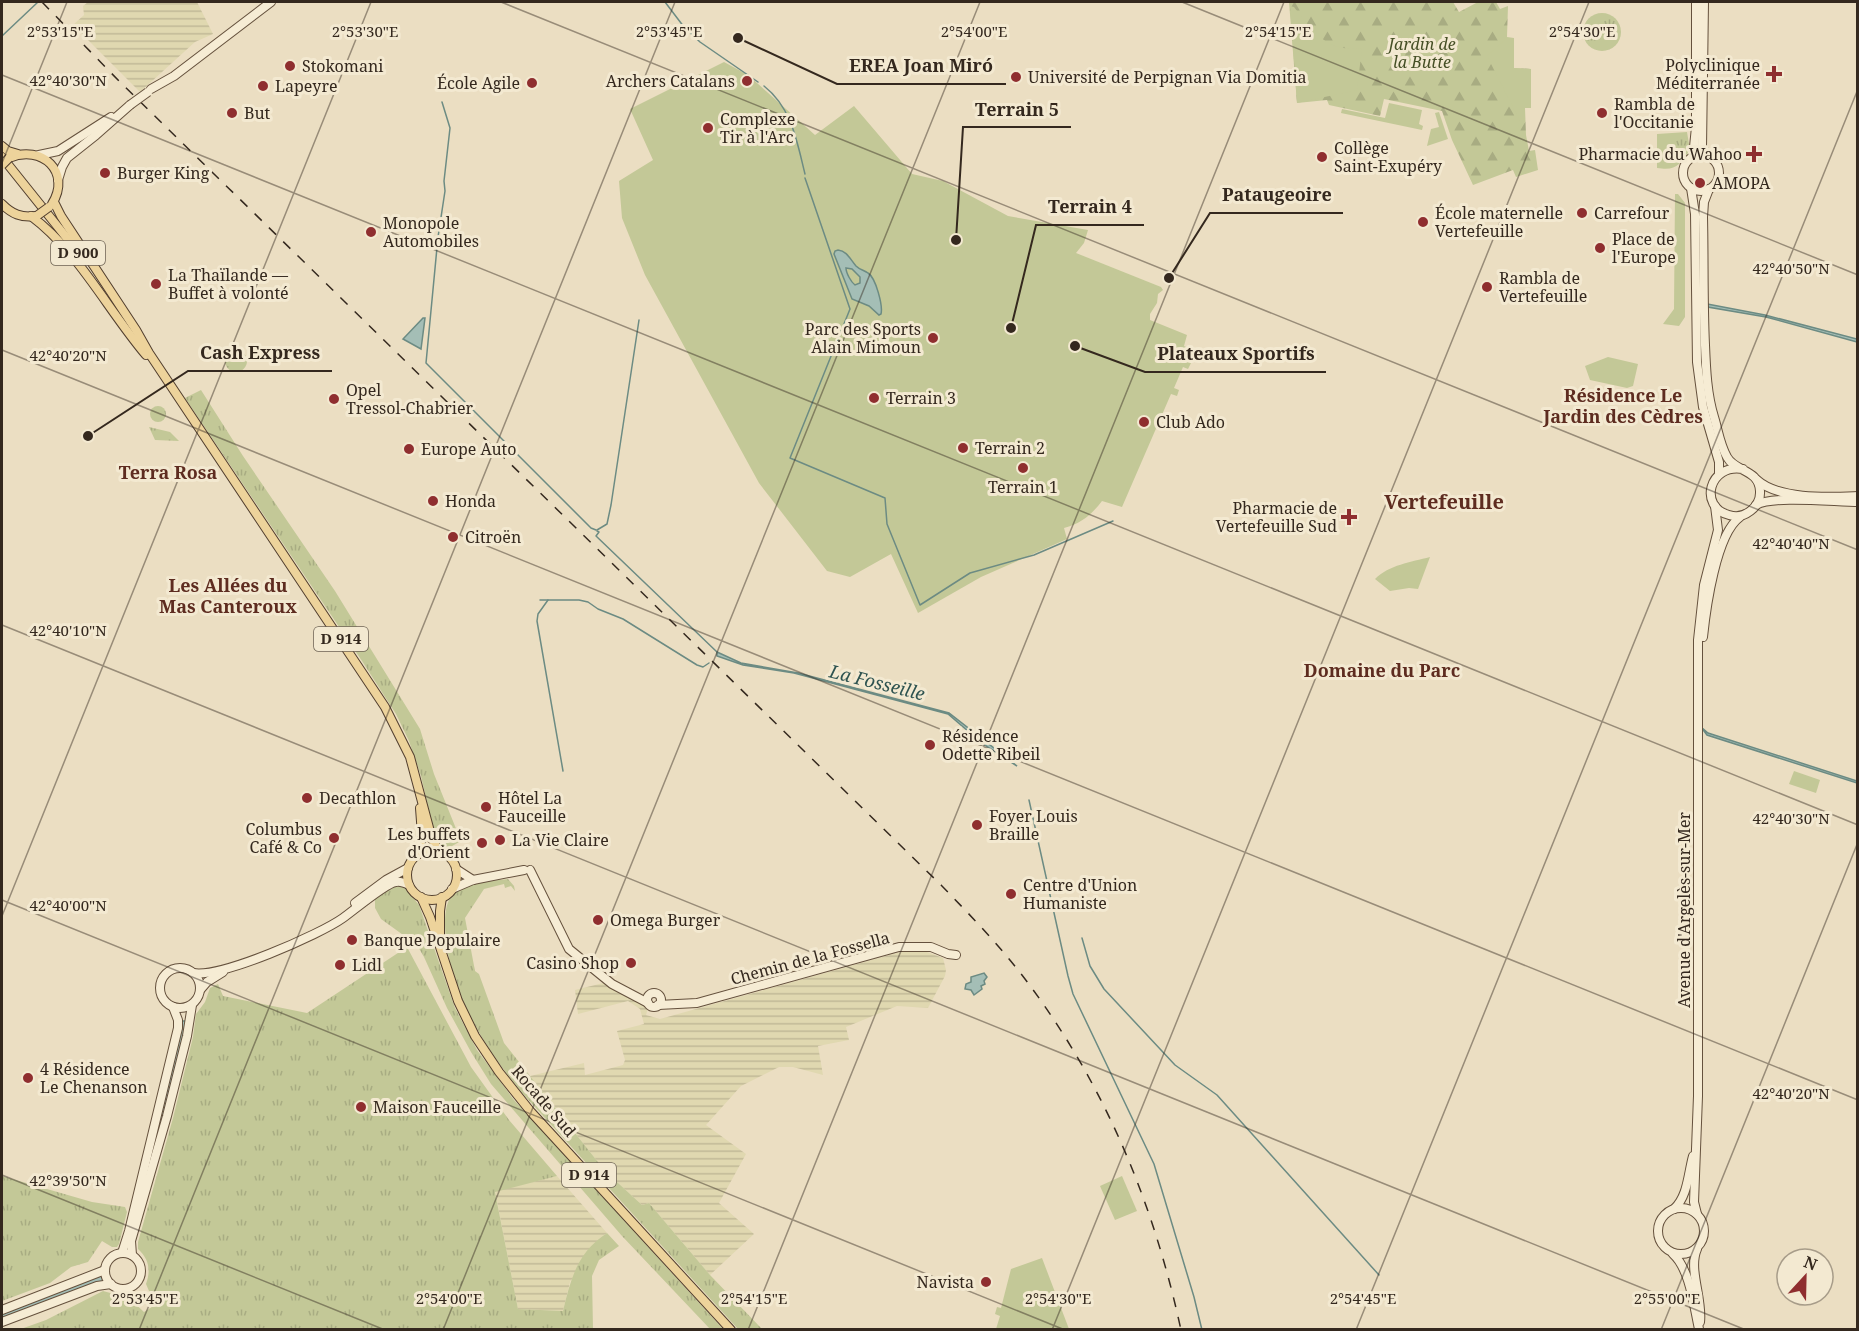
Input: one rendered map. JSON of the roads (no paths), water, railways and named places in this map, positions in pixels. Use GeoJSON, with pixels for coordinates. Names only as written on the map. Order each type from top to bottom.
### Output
{"type":"FeatureCollection","features":[{"type":"Feature","properties":{"kind":"main road"},"geometry":{"type":"LineString","coordinates":[[2,204],[19,216],[34,216],[52,205],[62,167],[67,158],[149,90],[263,2]]}},
{"type":"Feature","properties":{"kind":"main road"},"geometry":{"type":"LineString","coordinates":[[149,90],[174,76],[271,2]]}},
{"type":"Feature","properties":{"kind":"main road"},"geometry":{"type":"LineString","coordinates":[[1693,157],[1696,127],[1696,2]]}},
{"type":"Feature","properties":{"kind":"main road"},"geometry":{"type":"LineString","coordinates":[[1691,188],[1700,191],[1709,189],[1716,183],[1719,174],[1716,164],[1702,147],[1704,2]]}},
{"type":"Feature","properties":{"kind":"main road"},"geometry":{"type":"LineString","coordinates":[[3,160],[19,154],[39,155],[57,151],[128,107]]}},
{"type":"Feature","properties":{"kind":"main road"},"geometry":{"type":"LineString","coordinates":[[2,146],[8,151],[19,154]]}},
{"type":"Feature","properties":{"kind":"main road"},"geometry":{"type":"LineString","coordinates":[[39,155],[51,165],[58,180]]}},
{"type":"Feature","properties":{"kind":"main road"},"geometry":{"type":"LineString","coordinates":[[1708,157],[1703,155],[1693,157],[1686,163],[1683,171],[1684,179],[1691,188],[1695,214],[1697,362],[1703,407],[1719,462],[1719,474],[1711,489],[1715,506],[1727,515],[1747,514],[1756,505],[1760,496],[1757,480]]}},
{"type":"Feature","properties":{"kind":"main road","name":"D 900"},"geometry":{"type":"LineString","coordinates":[[3,160],[76,255],[147,354]]}},
{"type":"Feature","properties":{"kind":"main road"},"geometry":{"type":"LineString","coordinates":[[1709,189],[1704,202],[1703,217],[1707,384],[1713,414],[1727,458],[1770,488],[1798,495],[1857,496]]}},
{"type":"Feature","properties":{"kind":"main road","name":"D 914"},"geometry":{"type":"LineString","coordinates":[[52,205],[136,330],[147,354]]}},
{"type":"Feature","properties":{"kind":"main road"},"geometry":{"type":"LineString","coordinates":[[2,216],[11,212]]}},
{"type":"Feature","properties":{"kind":"main road","name":"D 914"},"geometry":{"type":"LineString","coordinates":[[34,216],[67,251],[124,329],[147,354],[386,707],[404,744],[432,839],[440,852]]}},
{"type":"Feature","properties":{"kind":"main road"},"geometry":{"type":"LineString","coordinates":[[1719,474],[1730,468],[1743,469]]}},
{"type":"Feature","properties":{"kind":"main road"},"geometry":{"type":"LineString","coordinates":[[1756,505],[1768,500],[1857,502]]}},
{"type":"Feature","properties":{"kind":"main road","name":"Avenue d'Argelès-sur-Mer"},"geometry":{"type":"LineString","coordinates":[[1697,1214],[1694,1202],[1698,1096],[1698,678],[1700,616],[1704,585],[1718,530],[1715,506]]}},
{"type":"Feature","properties":{"kind":"main road","name":"Avenue d'Argelès-sur-Mer"},"geometry":{"type":"LineString","coordinates":[[1698,678],[1704,628],[1717,560],[1734,521],[1741,516]]}},
{"type":"Feature","properties":{"kind":"main road","name":"D 914"},"geometry":{"type":"LineString","coordinates":[[419,792],[422,835],[419,854]]}},
{"type":"Feature","properties":{"kind":"main road"},"geometry":{"type":"LineString","coordinates":[[452,889],[456,879],[456,869],[452,860],[440,852],[430,850],[419,854],[412,860],[407,876],[409,885],[422,897],[433,900],[442,897],[452,889],[473,880]]}},
{"type":"Feature","properties":{"kind":"main road"},"geometry":{"type":"LineString","coordinates":[[314,933],[386,879],[408,868]]}},
{"type":"Feature","properties":{"kind":"main road"},"geometry":{"type":"LineString","coordinates":[[456,869],[473,880]]}},
{"type":"Feature","properties":{"kind":"main road","name":"Chemin de la Fossella"},"geometry":{"type":"LineString","coordinates":[[473,880],[527,870],[569,949],[612,984],[634,996],[648,1000],[655,993],[659,1001],[697,1004],[899,947],[931,947],[953,957]]}},
{"type":"Feature","properties":{"kind":"main road"},"geometry":{"type":"LineString","coordinates":[[193,973],[205,974],[230,968],[275,950],[341,920],[384,887],[395,882],[409,885]]}},
{"type":"Feature","properties":{"kind":"main road","name":"D 914"},"geometry":{"type":"LineString","coordinates":[[422,897],[441,951]]}},
{"type":"Feature","properties":{"kind":"main road","name":"D 914"},"geometry":{"type":"LineString","coordinates":[[441,951],[442,897]]}},
{"type":"Feature","properties":{"kind":"main road","name":"Rocade Sud"},"geometry":{"type":"LineString","coordinates":[[441,951],[462,1010],[499,1072],[531,1112],[731,1329]]}},
{"type":"Feature","properties":{"kind":"main road"},"geometry":{"type":"LineString","coordinates":[[201,989],[197,977],[188,969],[175,969],[161,981],[161,994],[167,1004],[180,1008],[192,1005],[207,982],[230,968]]}},
{"type":"Feature","properties":{"kind":"main road"},"geometry":{"type":"LineString","coordinates":[[132,1255],[131,1241],[167,1116],[187,1036],[192,1005]]}},
{"type":"Feature","properties":{"kind":"main road"},"geometry":{"type":"LineString","coordinates":[[122,1253],[178,1028],[178,1020],[173,1007]]}},
{"type":"Feature","properties":{"kind":"main road","name":"Avenue d'Argelès-sur-Mer"},"geometry":{"type":"LineString","coordinates":[[1673,1210],[1680,1203],[1686,1188],[1696,1142]]}},
{"type":"Feature","properties":{"kind":"main road"},"geometry":{"type":"LineString","coordinates":[[1685,1209],[1697,1214],[1703,1223],[1705,1232],[1694,1256],[1701,1316],[1699,1329],[1684,1269],[1679,1259],[1661,1243],[1658,1229],[1662,1217],[1673,1210],[1685,1209]]}},
{"type":"Feature","properties":{"kind":"main road"},"geometry":{"type":"LineString","coordinates":[[1672,1253],[1687,1254],[1697,1249]]}},
{"type":"Feature","properties":{"kind":"main road"},"geometry":{"type":"LineString","coordinates":[[2,1310],[105,1270],[112,1256],[122,1253],[132,1255],[140,1264],[141,1276],[138,1282],[128,1288],[122,1289],[111,1284],[98,1286],[2,1322]]}},
{"type":"Feature","properties":{"kind":"main road"},"geometry":{"type":"LineString","coordinates":[[105,1270],[111,1284]]}},
{"type":"Feature","properties":{"kind":"water"},"geometry":{"type":"Polygon","coordinates":[[[835,251],[844,252],[874,280],[881,305],[881,314],[879,315],[869,306],[852,299],[834,254],[835,251]],[[846,268],[855,285],[860,283],[860,277],[852,269],[846,268]]]}},
{"type":"Feature","properties":{"kind":"water"},"geometry":{"type":"Polygon","coordinates":[[[1702,303],[1765,315],[1857,339],[1857,342],[1766,317],[1702,306],[1702,303]]]}},
{"type":"Feature","properties":{"kind":"water"},"geometry":{"type":"Polygon","coordinates":[[[425,318],[421,349],[403,339],[425,318]]]}},
{"type":"Feature","properties":{"kind":"water"},"geometry":{"type":"Polygon","coordinates":[[[717,652],[741,663],[798,673],[949,713],[1017,766],[983,744],[948,714],[794,673],[743,665],[717,656],[717,652]]]}},
{"type":"Feature","properties":{"kind":"water"},"geometry":{"type":"Polygon","coordinates":[[[1701,727],[1708,733],[1857,781],[1857,783],[1707,735],[1701,727]]]}},
{"type":"Feature","properties":{"kind":"water"},"geometry":{"type":"Polygon","coordinates":[[[984,973],[987,977],[985,984],[981,986],[982,989],[974,995],[971,990],[965,989],[966,984],[971,982],[971,977],[984,973]]]}},
{"type":"Feature","properties":{"kind":"water"},"geometry":{"type":"Polygon","coordinates":[[[180,1021],[187,1021],[165,1114],[130,1241],[180,1021]]]}},
{"type":"Feature","properties":{"kind":"water"},"geometry":{"type":"Polygon","coordinates":[[[101,1274],[104,1282],[2,1319],[2,1311],[101,1274]]]}},
{"type":"Feature","properties":{"kind":"waterway"},"geometry":{"type":"LineString","coordinates":[[2,36],[38,2]]}},
{"type":"Feature","properties":{"kind":"waterway"},"geometry":{"type":"LineString","coordinates":[[665,2],[684,27],[700,42],[758,82]]}},
{"type":"Feature","properties":{"kind":"waterway"},"geometry":{"type":"LineString","coordinates":[[764,86],[787,115],[796,138],[805,174]]}},
{"type":"Feature","properties":{"kind":"waterway"},"geometry":{"type":"LineString","coordinates":[[442,102],[450,128],[426,363],[591,528],[596,530]]}},
{"type":"Feature","properties":{"kind":"waterway"},"geometry":{"type":"LineString","coordinates":[[805,178],[850,309],[790,458],[885,498],[887,524],[920,605],[970,573],[1034,555],[1113,521]]}},
{"type":"Feature","properties":{"kind":"waterway"},"geometry":{"type":"LineString","coordinates":[[597,530],[607,524],[611,505],[639,320]]}},
{"type":"Feature","properties":{"kind":"waterway"},"geometry":{"type":"LineString","coordinates":[[597,531],[599,532],[596,536],[717,652]]}},
{"type":"Feature","properties":{"kind":"waterway","name":"La Fosseille"},"geometry":{"type":"LineString","coordinates":[[540,600],[588,602],[598,609],[623,619],[697,665],[703,667],[709,663]]}},
{"type":"Feature","properties":{"kind":"waterway"},"geometry":{"type":"LineString","coordinates":[[548,600],[538,614],[537,621],[563,771]]}},
{"type":"Feature","properties":{"kind":"waterway"},"geometry":{"type":"LineString","coordinates":[[1029,800],[1073,994],[1154,1164],[1202,1330]]}},
{"type":"Feature","properties":{"kind":"waterway"},"geometry":{"type":"LineString","coordinates":[[1082,938],[1090,966],[1104,989],[1175,1065],[1217,1095],[1379,1275]]}},
{"type":"Feature","properties":{"kind":"railway"},"geometry":{"type":"LineString","coordinates":[[42,2],[119,81],[941,885],[999,947],[1021,973],[1058,1026],[1105,1108],[1142,1194],[1157,1238],[1181,1330]]}},
{"type":"Feature","properties":{"kind":"place","name":"EREA Joan Miró"},"geometry":{"type":"Point","coordinates":[738,38]}},
{"type":"Feature","properties":{"kind":"place","name":"Stokomani"},"geometry":{"type":"Point","coordinates":[290,66]}},
{"type":"Feature","properties":{"kind":"place","name":"Polyclinique Méditerranée"},"geometry":{"type":"Point","coordinates":[1774,74]}},
{"type":"Feature","properties":{"kind":"place","name":"Université de Perpignan Via Domitia"},"geometry":{"type":"Point","coordinates":[1016,77]}},
{"type":"Feature","properties":{"kind":"place","name":"Archers Catalans"},"geometry":{"type":"Point","coordinates":[747,81]}},
{"type":"Feature","properties":{"kind":"place","name":"École Agile"},"geometry":{"type":"Point","coordinates":[532,83]}},
{"type":"Feature","properties":{"kind":"place","name":"Lapeyre"},"geometry":{"type":"Point","coordinates":[263,86]}},
{"type":"Feature","properties":{"kind":"place","name":"But"},"geometry":{"type":"Point","coordinates":[232,113]}},
{"type":"Feature","properties":{"kind":"place","name":"Rambla de l'Occitanie"},"geometry":{"type":"Point","coordinates":[1602,113]}},
{"type":"Feature","properties":{"kind":"place","name":"Complexe Tir à l'Arc"},"geometry":{"type":"Point","coordinates":[708,128]}},
{"type":"Feature","properties":{"kind":"place","name":"Pharmacie du Wahoo"},"geometry":{"type":"Point","coordinates":[1754,154]}},
{"type":"Feature","properties":{"kind":"place","name":"Collège Saint-Exupéry"},"geometry":{"type":"Point","coordinates":[1322,157]}},
{"type":"Feature","properties":{"kind":"place","name":"Burger King"},"geometry":{"type":"Point","coordinates":[105,173]}},
{"type":"Feature","properties":{"kind":"place","name":"AMOPA"},"geometry":{"type":"Point","coordinates":[1700,183]}},
{"type":"Feature","properties":{"kind":"place","name":"Carrefour"},"geometry":{"type":"Point","coordinates":[1582,213]}},
{"type":"Feature","properties":{"kind":"place","name":"École maternelle Vertefeuille"},"geometry":{"type":"Point","coordinates":[1423,222]}},
{"type":"Feature","properties":{"kind":"place","name":"Monopole Automobiles"},"geometry":{"type":"Point","coordinates":[371,232]}},
{"type":"Feature","properties":{"kind":"place","name":"Terrain 5"},"geometry":{"type":"Point","coordinates":[956,240]}},
{"type":"Feature","properties":{"kind":"place","name":"Place de l'Europe"},"geometry":{"type":"Point","coordinates":[1600,248]}},
{"type":"Feature","properties":{"kind":"place","name":"Pataugeoire"},"geometry":{"type":"Point","coordinates":[1169,278]}},
{"type":"Feature","properties":{"kind":"place","name":"La Thaïlande — Buffet à volonté"},"geometry":{"type":"Point","coordinates":[156,284]}},
{"type":"Feature","properties":{"kind":"place","name":"Rambla de Vertefeuille"},"geometry":{"type":"Point","coordinates":[1487,287]}},
{"type":"Feature","properties":{"kind":"place","name":"Terrain 4"},"geometry":{"type":"Point","coordinates":[1011,328]}},
{"type":"Feature","properties":{"kind":"place","name":"Parc des Sports Alain Mimoun"},"geometry":{"type":"Point","coordinates":[933,338]}},
{"type":"Feature","properties":{"kind":"place","name":"Plateaux Sportifs"},"geometry":{"type":"Point","coordinates":[1075,346]}},
{"type":"Feature","properties":{"kind":"place","name":"Terrain 3"},"geometry":{"type":"Point","coordinates":[874,398]}},
{"type":"Feature","properties":{"kind":"place","name":"Opel Tressol-Chabrier"},"geometry":{"type":"Point","coordinates":[334,399]}},
{"type":"Feature","properties":{"kind":"place","name":"Club Ado"},"geometry":{"type":"Point","coordinates":[1144,422]}},
{"type":"Feature","properties":{"kind":"place","name":"Cash Express"},"geometry":{"type":"Point","coordinates":[88,436]}},
{"type":"Feature","properties":{"kind":"place","name":"Terrain 2"},"geometry":{"type":"Point","coordinates":[963,448]}},
{"type":"Feature","properties":{"kind":"place","name":"Europe Auto"},"geometry":{"type":"Point","coordinates":[409,449]}},
{"type":"Feature","properties":{"kind":"place","name":"Terrain 1"},"geometry":{"type":"Point","coordinates":[1023,468]}},
{"type":"Feature","properties":{"kind":"place","name":"Honda"},"geometry":{"type":"Point","coordinates":[433,501]}},
{"type":"Feature","properties":{"kind":"place","name":"Pharmacie de Vertefeuille Sud"},"geometry":{"type":"Point","coordinates":[1349,517]}},
{"type":"Feature","properties":{"kind":"place","name":"Citroën"},"geometry":{"type":"Point","coordinates":[453,537]}},
{"type":"Feature","properties":{"kind":"place","name":"Résidence Odette Ribeil"},"geometry":{"type":"Point","coordinates":[930,745]}},
{"type":"Feature","properties":{"kind":"place","name":"Decathlon"},"geometry":{"type":"Point","coordinates":[307,798]}},
{"type":"Feature","properties":{"kind":"place","name":"Hôtel La Fauceille"},"geometry":{"type":"Point","coordinates":[486,807]}},
{"type":"Feature","properties":{"kind":"place","name":"Foyer Louis Braille"},"geometry":{"type":"Point","coordinates":[977,825]}},
{"type":"Feature","properties":{"kind":"place","name":"Columbus Café & Co"},"geometry":{"type":"Point","coordinates":[334,838]}},
{"type":"Feature","properties":{"kind":"place","name":"La Vie Claire"},"geometry":{"type":"Point","coordinates":[500,840]}},
{"type":"Feature","properties":{"kind":"place","name":"Les buffets d'Orient"},"geometry":{"type":"Point","coordinates":[482,843]}},
{"type":"Feature","properties":{"kind":"place","name":"Centre d'Union Humaniste"},"geometry":{"type":"Point","coordinates":[1011,894]}},
{"type":"Feature","properties":{"kind":"place","name":"Omega Burger"},"geometry":{"type":"Point","coordinates":[598,920]}},
{"type":"Feature","properties":{"kind":"place","name":"Banque Populaire"},"geometry":{"type":"Point","coordinates":[352,940]}},
{"type":"Feature","properties":{"kind":"place","name":"Casino Shop"},"geometry":{"type":"Point","coordinates":[631,963]}},
{"type":"Feature","properties":{"kind":"place","name":"Lidl"},"geometry":{"type":"Point","coordinates":[340,965]}},
{"type":"Feature","properties":{"kind":"place","name":"4 Résidence Le Chenanson"},"geometry":{"type":"Point","coordinates":[28,1078]}},
{"type":"Feature","properties":{"kind":"place","name":"Maison Fauceille"},"geometry":{"type":"Point","coordinates":[361,1107]}},
{"type":"Feature","properties":{"kind":"place","name":"Navista"},"geometry":{"type":"Point","coordinates":[986,1282]}},
{"type":"Feature","properties":{"kind":"district","name":"Résidence Le Jardin des Cèdres"},"geometry":{"type":"Point","coordinates":[1623,406]}},
{"type":"Feature","properties":{"kind":"district","name":"Terra Rosa"},"geometry":{"type":"Point","coordinates":[168,473]}},
{"type":"Feature","properties":{"kind":"district","name":"Vertefeuille"},"geometry":{"type":"Point","coordinates":[1444,502]}},
{"type":"Feature","properties":{"kind":"district","name":"Les Allées du Mas Canteroux"},"geometry":{"type":"Point","coordinates":[228,596]}},
{"type":"Feature","properties":{"kind":"district","name":"Domaine du Parc"},"geometry":{"type":"Point","coordinates":[1382,671]}},
{"type":"Feature","properties":{"kind":"park label","name":"Jardin de la Butte"},"geometry":{"type":"Point","coordinates":[1422,53]}}]}
